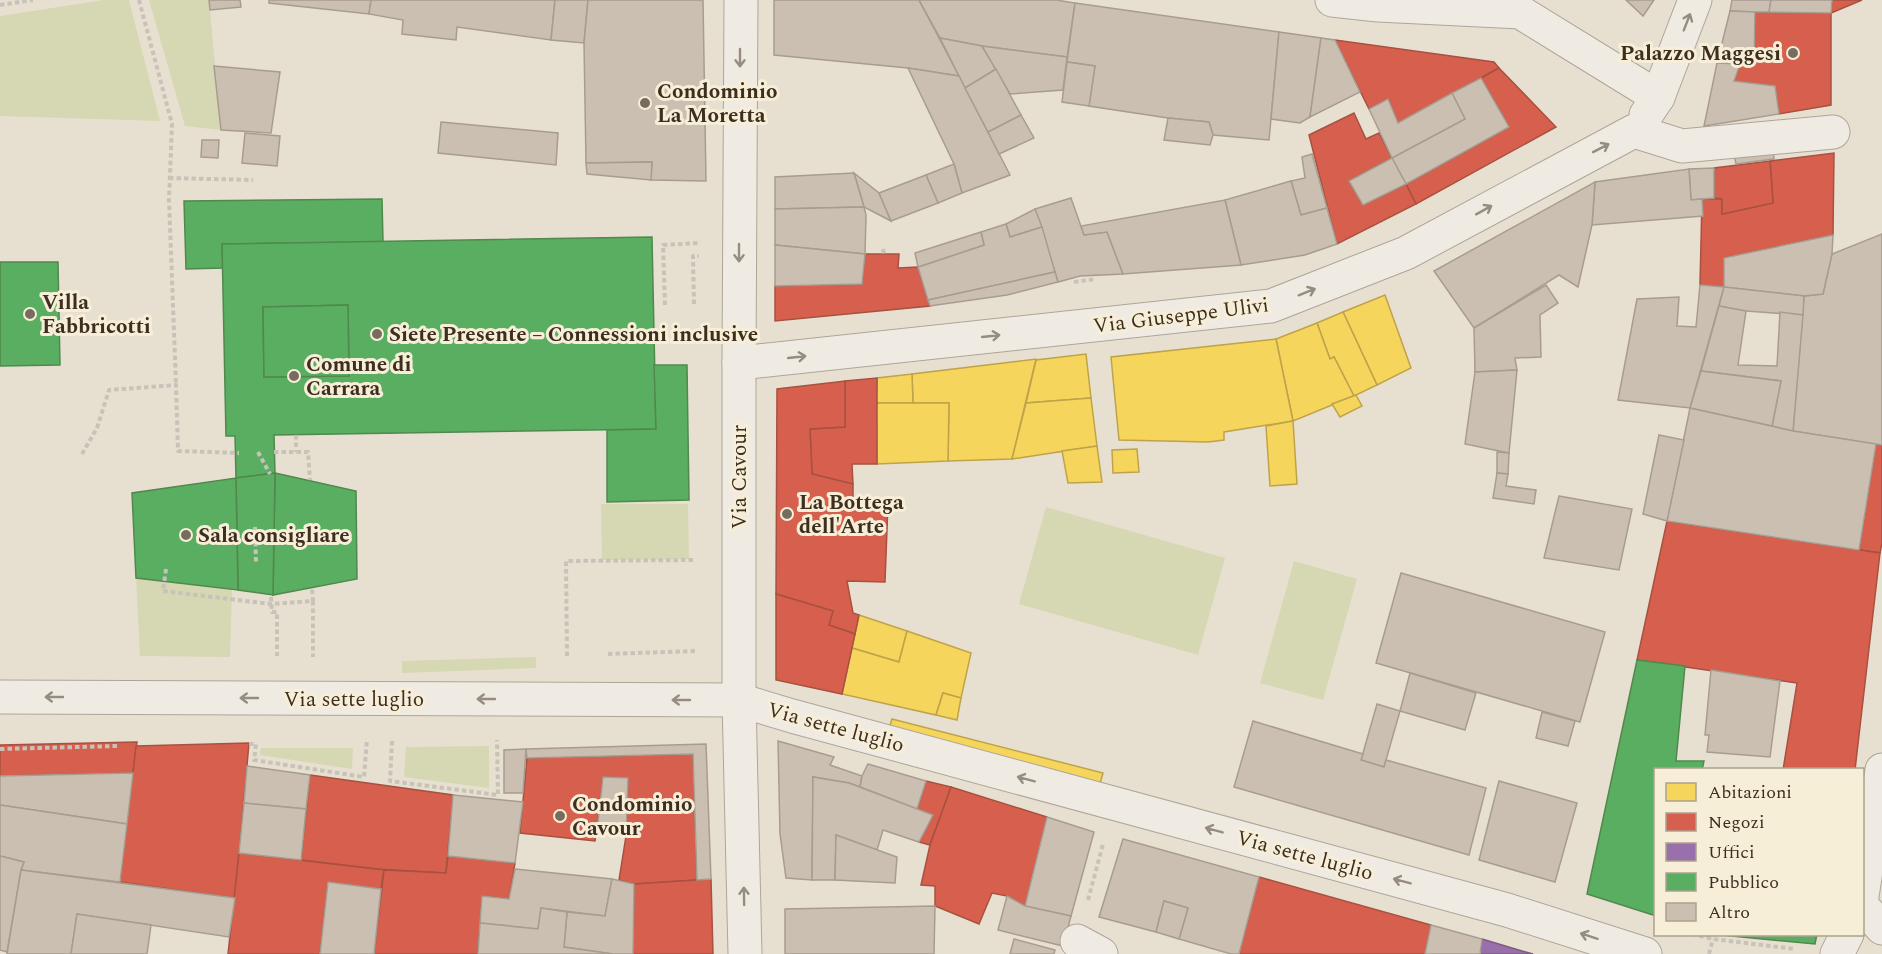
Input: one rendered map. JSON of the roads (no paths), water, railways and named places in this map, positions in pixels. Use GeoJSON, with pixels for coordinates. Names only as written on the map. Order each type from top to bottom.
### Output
{"type":"FeatureCollection","features":[{"type":"Feature","properties":{"kind":"street","name":"Via Cavour"},"geometry":{"type":"LineString","coordinates":[[741,0],[738,363],[739,700],[745,954]]}},
{"type":"Feature","properties":{"kind":"street"},"geometry":{"type":"LineString","coordinates":[[1332,0],[1378,5],[1520,12],[1658,97]]}},
{"type":"Feature","properties":{"kind":"street"},"geometry":{"type":"LineString","coordinates":[[1695,0],[1658,97],[1634,131],[1682,146],[1833,132]]}},
{"type":"Feature","properties":{"kind":"street","name":"Via Giuseppe Ulivi"},"geometry":{"type":"LineString","coordinates":[[738,363],[1271,306],[1406,253],[1634,131]]}},
{"type":"Feature","properties":{"kind":"street","name":"Via sette luglio"},"geometry":{"type":"LineString","coordinates":[[0,697],[739,700],[1507,910],[1645,954]]}},
{"type":"Feature","properties":{"kind":"street"},"geometry":{"type":"LineString","coordinates":[[1864,889],[1882,770]]}},
{"type":"Feature","properties":{"kind":"street"},"geometry":{"type":"LineString","coordinates":[[1864,905],[1882,904]]}},
{"type":"Feature","properties":{"kind":"street"},"geometry":{"type":"LineString","coordinates":[[1864,906],[1882,928]]}},
{"type":"Feature","properties":{"kind":"street"},"geometry":{"type":"LineString","coordinates":[[1837,954],[1846,936]]}},
{"type":"Feature","properties":{"kind":"place","name":"Palazzo Maggesi"},"geometry":{"type":"Point","coordinates":[1793,53]}},
{"type":"Feature","properties":{"kind":"place","name":"Condominio La Moretta"},"geometry":{"type":"Point","coordinates":[645,103]}},
{"type":"Feature","properties":{"kind":"place","name":"Villa Fabbricotti"},"geometry":{"type":"Point","coordinates":[30,314]}},
{"type":"Feature","properties":{"kind":"place","name":"Siete Presente – Connessioni inclusive"},"geometry":{"type":"Point","coordinates":[377,334]}},
{"type":"Feature","properties":{"kind":"place","name":"Comune di Carrara"},"geometry":{"type":"Point","coordinates":[294,376]}},
{"type":"Feature","properties":{"kind":"place","name":"La Bottega dell'Arte"},"geometry":{"type":"Point","coordinates":[787,514]}},
{"type":"Feature","properties":{"kind":"place","name":"Sala consigliare"},"geometry":{"type":"Point","coordinates":[186,535]}},
{"type":"Feature","properties":{"kind":"place","name":"Condominio Cavour"},"geometry":{"type":"Point","coordinates":[560,816]}}]}
